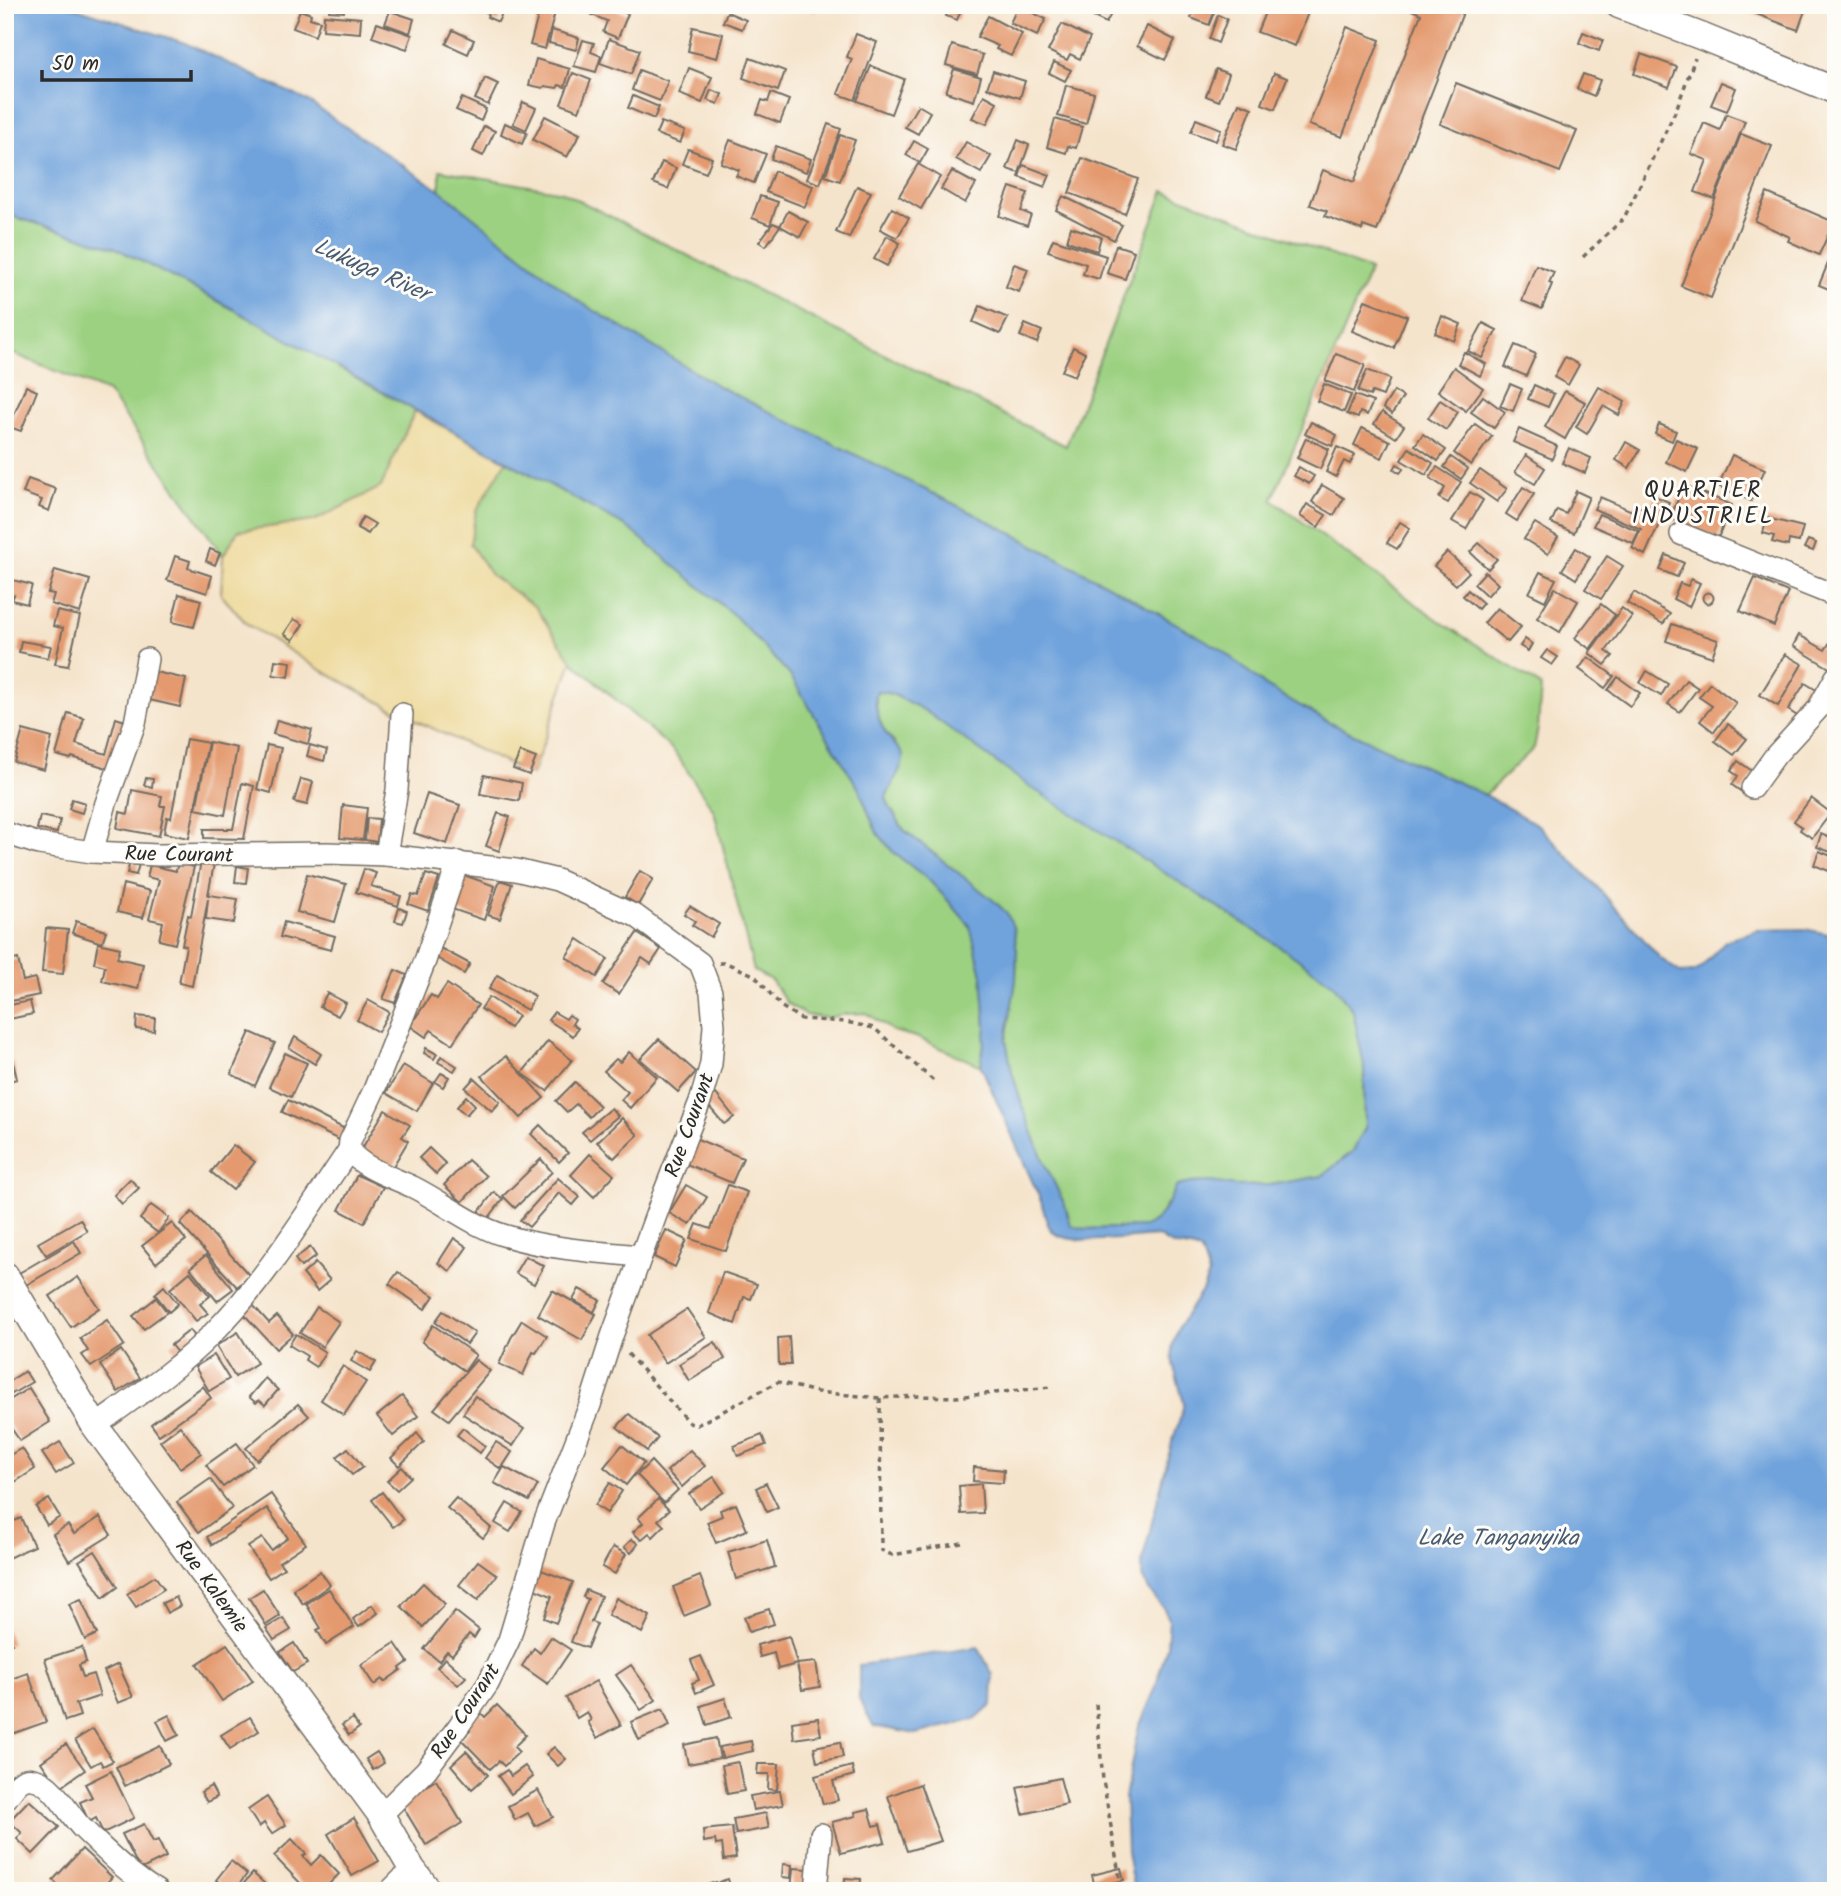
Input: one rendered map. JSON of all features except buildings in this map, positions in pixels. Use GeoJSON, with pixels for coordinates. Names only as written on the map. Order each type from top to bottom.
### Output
{"type":"FeatureCollection","features":[{"type":"Feature","properties":{"kind":"street"},"geometry":{"type":"LineString","coordinates":[[1619,5],[1836,91]]}},
{"type":"Feature","properties":{"kind":"street"},"geometry":{"type":"LineString","coordinates":[[1681,534],[1836,596]]}},
{"type":"Feature","properties":{"kind":"street"},"geometry":{"type":"LineString","coordinates":[[92,852],[106,803],[135,723],[147,659]]}},
{"type":"Feature","properties":{"kind":"street"},"geometry":{"type":"LineString","coordinates":[[1752,788],[1775,756],[1818,709],[1836,677]]}},
{"type":"Feature","properties":{"kind":"street"},"geometry":{"type":"LineString","coordinates":[[386,855],[397,790],[402,714]]}},
{"type":"Feature","properties":{"kind":"street","name":"Rue Courant"},"geometry":{"type":"LineString","coordinates":[[5,833],[39,844],[92,852],[158,855],[386,855],[516,870],[557,880],[636,916],[700,963],[712,992],[714,1026],[711,1064],[701,1099],[673,1168],[590,1405],[544,1523],[509,1640],[488,1684],[458,1727],[426,1769],[381,1815]]}},
{"type":"Feature","properties":{"kind":"street"},"geometry":{"type":"LineString","coordinates":[[95,1426],[159,1380],[220,1326],[259,1282],[349,1150],[350,1140],[374,1090],[425,961],[458,862]]}},
{"type":"Feature","properties":{"kind":"street"},"geometry":{"type":"LineString","coordinates":[[349,1150],[356,1160],[419,1190],[466,1218],[502,1235],[566,1249],[641,1256]]}},
{"type":"Feature","properties":{"kind":"street","name":"Rue Kalemie"},"geometry":{"type":"LineString","coordinates":[[5,1275],[95,1426],[381,1815],[412,1869],[429,1891]]}},
{"type":"Feature","properties":{"kind":"street"},"geometry":{"type":"LineString","coordinates":[[5,1800],[23,1779],[33,1778],[43,1782],[79,1825],[144,1888]]}},
{"type":"Feature","properties":{"kind":"street"},"geometry":{"type":"LineString","coordinates":[[816,1891],[821,1834]]}},
{"type":"Feature","properties":{"kind":"street"},"geometry":{"type":"LineString","coordinates":[[390,1891],[412,1869]]}},
{"type":"Feature","properties":{"kind":"path"},"geometry":{"type":"LineString","coordinates":[[1583,257],[1624,218],[1676,110],[1703,37]]}},
{"type":"Feature","properties":{"kind":"path"},"geometry":{"type":"LineString","coordinates":[[700,963],[726,963],[754,975],[782,1007],[801,1019],[846,1021],[874,1028],[936,1083]]}},
{"type":"Feature","properties":{"kind":"path"},"geometry":{"type":"LineString","coordinates":[[612,1336],[689,1423],[697,1425],[779,1382],[817,1392],[880,1398],[956,1397],[1051,1387]]}},
{"type":"Feature","properties":{"kind":"path"},"geometry":{"type":"LineString","coordinates":[[880,1398],[881,1550],[892,1555],[962,1543]]}},
{"type":"Feature","properties":{"kind":"path"},"geometry":{"type":"LineString","coordinates":[[1096,1704],[1103,1780],[1122,1891]]}},
{"type":"Feature","properties":{"kind":"green space"},"geometry":{"type":"Polygon","coordinates":[[[440,170],[562,192],[1066,446],[1164,191],[1370,270],[1272,500],[1441,622],[1541,686],[1534,748],[1485,795],[1330,723],[1266,686],[1219,648],[1004,529],[716,385],[577,300],[440,191],[440,170]]]}},
{"type":"Feature","properties":{"kind":"green space"},"geometry":{"type":"Polygon","coordinates":[[[5,214],[114,247],[233,309],[415,411],[381,487],[314,521],[238,531],[223,556],[108,392],[12,353],[5,370],[5,214]]]}},
{"type":"Feature","properties":{"kind":"green space"},"geometry":{"type":"Polygon","coordinates":[[[506,461],[630,529],[736,617],[790,675],[859,789],[876,831],[893,852],[929,880],[970,926],[982,975],[986,1027],[981,1066],[916,1037],[893,1031],[866,1013],[827,1018],[806,1015],[787,1003],[771,980],[754,971],[714,811],[674,751],[572,661],[535,607],[491,575],[470,544],[476,511],[506,461]]]}},
{"type":"Feature","properties":{"kind":"green space"},"geometry":{"type":"Polygon","coordinates":[[[877,691],[892,694],[924,710],[1029,786],[1285,950],[1333,984],[1353,1011],[1364,1065],[1365,1129],[1353,1151],[1322,1176],[1270,1185],[1190,1183],[1165,1206],[1160,1217],[1144,1227],[1086,1229],[1071,1226],[1065,1205],[1044,1162],[1022,1105],[1012,1072],[1006,1040],[1016,980],[1017,951],[972,885],[904,830],[889,806],[886,797],[894,782],[895,743],[880,721],[876,705],[877,691]]]}},
{"type":"Feature","properties":{"kind":"sand"},"geometry":{"type":"Polygon","coordinates":[[[415,411],[506,461],[476,511],[470,544],[491,575],[535,607],[572,661],[532,775],[402,714],[319,669],[247,624],[221,595],[223,556],[238,531],[314,521],[381,487],[415,411]]]}},
{"type":"Feature","properties":{"kind":"water","name":"Lake Tanganyika"},"geometry":{"type":"Polygon","coordinates":[[[5,5],[67,5],[185,43],[306,100],[441,191],[577,300],[716,385],[1004,529],[1219,648],[1266,686],[1330,723],[1485,795],[1538,825],[1660,958],[1681,973],[1694,972],[1701,968],[1725,941],[1757,930],[1805,929],[1836,938],[1836,1891],[1134,1891],[1127,1852],[1125,1798],[1138,1729],[1154,1692],[1167,1646],[1169,1619],[1142,1577],[1142,1562],[1184,1403],[1173,1364],[1172,1347],[1179,1326],[1209,1275],[1201,1251],[1175,1246],[1158,1236],[1087,1240],[1061,1237],[1053,1232],[981,1066],[986,1027],[982,975],[970,926],[929,880],[893,852],[876,831],[859,789],[790,675],[736,617],[630,529],[233,309],[114,247],[5,214],[5,5]],[[877,691],[876,700],[882,726],[903,754],[902,765],[886,797],[889,806],[904,830],[993,900],[1007,913],[1014,929],[1017,951],[1016,981],[1006,1040],[1012,1072],[1022,1105],[1044,1162],[1065,1205],[1071,1226],[1086,1229],[1144,1227],[1156,1220],[1177,1186],[1211,1182],[1236,1186],[1270,1185],[1322,1176],[1353,1151],[1365,1128],[1364,1065],[1353,1011],[1333,984],[1285,950],[1029,786],[924,710],[892,694],[877,691]]]}},
{"type":"Feature","properties":{"kind":"water"},"geometry":{"type":"Polygon","coordinates":[[[978,1647],[993,1675],[992,1705],[976,1719],[916,1734],[873,1726],[859,1699],[859,1665],[978,1647]]]}},
{"type":"Feature","properties":{"kind":"district","name":"QUARTIER INDUSTRIEL"},"geometry":{"type":"Point","coordinates":[1703,502]}},
{"type":"Feature","properties":{"kind":"water label","name":"Lukuga River"},"geometry":{"type":"Point","coordinates":[372,269]}}]}
